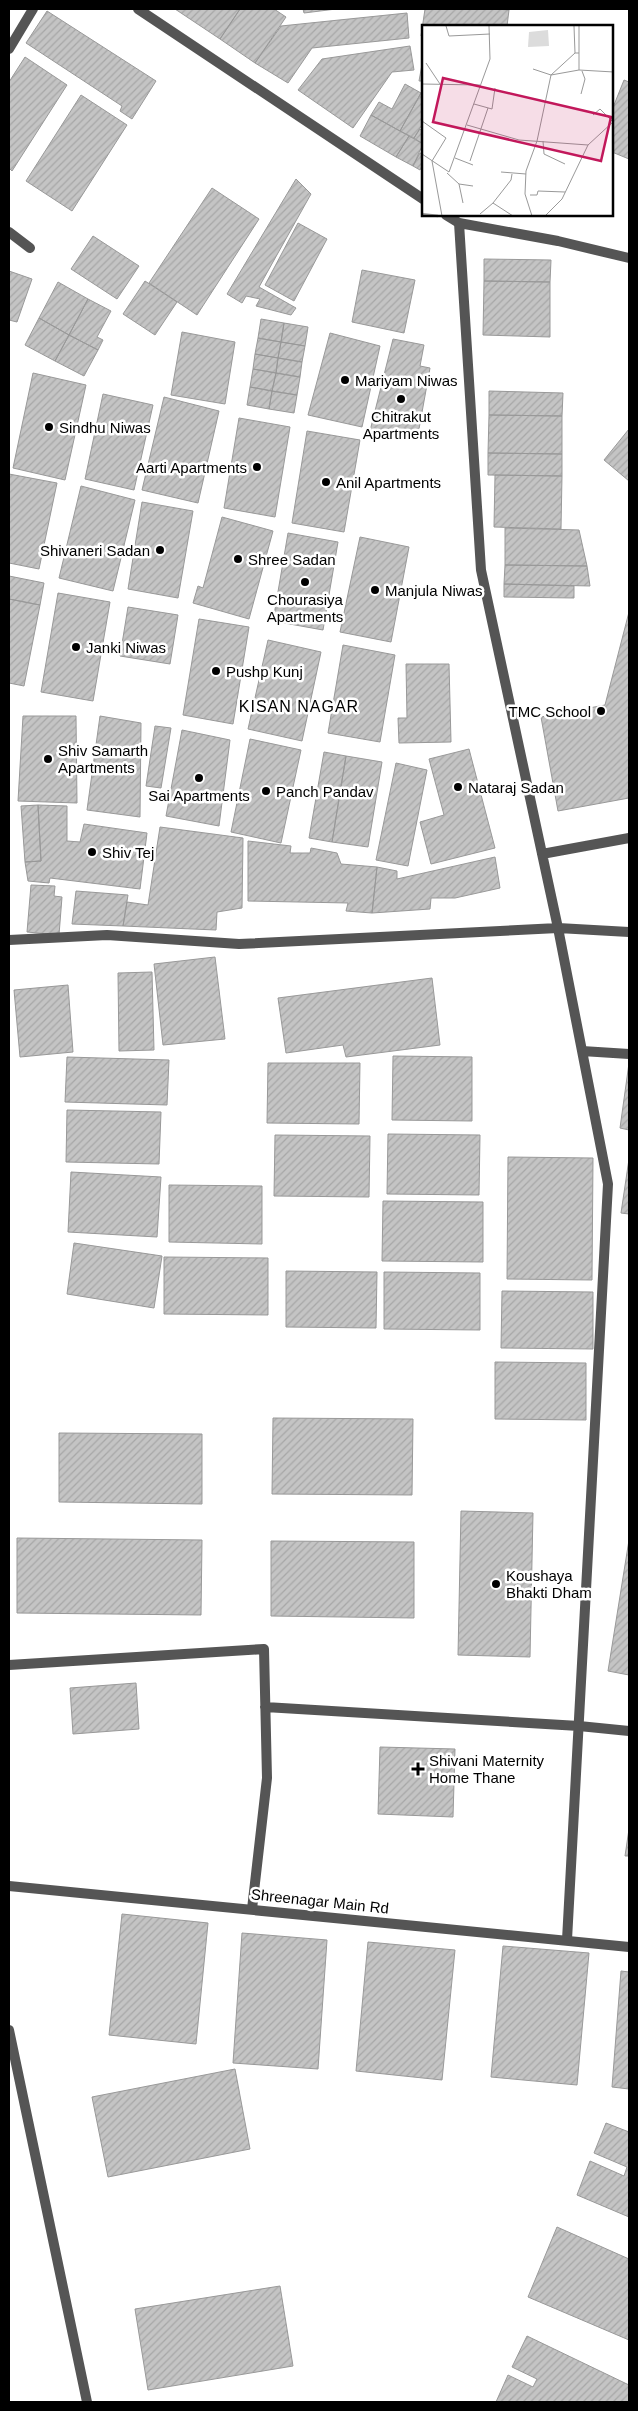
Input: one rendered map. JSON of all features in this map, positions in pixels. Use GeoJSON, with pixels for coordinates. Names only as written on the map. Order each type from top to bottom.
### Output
{"type":"FeatureCollection","features":[{"type":"Feature","properties":{"kind":"street"},"geometry":{"type":"LineString","coordinates":[[9,49],[33,9]]}},
{"type":"Feature","properties":{"kind":"street"},"geometry":{"type":"LineString","coordinates":[[138,9],[422,198]]}},
{"type":"Feature","properties":{"kind":"street"},"geometry":{"type":"LineString","coordinates":[[448,216],[458,223],[558,241],[629,258]]}},
{"type":"Feature","properties":{"kind":"street"},"geometry":{"type":"LineString","coordinates":[[458,223],[482,570],[558,928],[608,1184],[567,1940]]}},
{"type":"Feature","properties":{"kind":"street"},"geometry":{"type":"LineString","coordinates":[[9,232],[30,248]]}},
{"type":"Feature","properties":{"kind":"street"},"geometry":{"type":"LineString","coordinates":[[542,854],[629,838]]}},
{"type":"Feature","properties":{"kind":"street"},"geometry":{"type":"LineString","coordinates":[[9,940],[107,935],[239,944],[558,928],[629,932]]}},
{"type":"Feature","properties":{"kind":"street"},"geometry":{"type":"LineString","coordinates":[[582,1051],[629,1054]]}},
{"type":"Feature","properties":{"kind":"street"},"geometry":{"type":"LineString","coordinates":[[9,1665],[264,1649],[267,1778],[252,1909]]}},
{"type":"Feature","properties":{"kind":"street"},"geometry":{"type":"LineString","coordinates":[[265,1707],[579,1726],[629,1731]]}},
{"type":"Feature","properties":{"kind":"street","name":"Shreenagar Main Rd"},"geometry":{"type":"LineString","coordinates":[[9,1886],[629,1947]]}},
{"type":"Feature","properties":{"kind":"street"},"geometry":{"type":"LineString","coordinates":[[9,2030],[87,2402]]}},
{"type":"Feature","properties":{"kind":"building"},"geometry":{"type":"Polygon","coordinates":[[[175,9],[240,9],[220,39],[175,9]]]}},
{"type":"Feature","properties":{"kind":"building"},"geometry":{"type":"Polygon","coordinates":[[[240,9],[274,9],[286,17],[255,63],[220,39],[240,9]]]}},
{"type":"Feature","properties":{"kind":"building"},"geometry":{"type":"Polygon","coordinates":[[[303,9],[336,9],[304,13],[303,9]]]}},
{"type":"Feature","properties":{"kind":"building"},"geometry":{"type":"Polygon","coordinates":[[[425,9],[509,10],[507,25],[423,25],[425,9]]]}},
{"type":"Feature","properties":{"kind":"building"},"geometry":{"type":"Polygon","coordinates":[[[47,11],[156,81],[132,119],[120,111],[122,106],[26,43],[47,11]]]}},
{"type":"Feature","properties":{"kind":"building"},"geometry":{"type":"Polygon","coordinates":[[[407,13],[409,38],[312,48],[288,83],[255,63],[281,26],[407,13]]]}},
{"type":"Feature","properties":{"kind":"building"},"geometry":{"type":"Polygon","coordinates":[[[410,46],[414,70],[392,72],[353,128],[298,90],[322,59],[410,46]]]}},
{"type":"Feature","properties":{"kind":"building"},"geometry":{"type":"Polygon","coordinates":[[[25,57],[67,85],[12,171],[9,168],[9,82],[25,57]]]}},
{"type":"Feature","properties":{"kind":"building"},"geometry":{"type":"Polygon","coordinates":[[[422,64],[422,81],[419,81],[422,64]]]}},
{"type":"Feature","properties":{"kind":"building"},"geometry":{"type":"Polygon","coordinates":[[[624,80],[629,82],[629,159],[613,152],[613,108],[624,80]]]}},
{"type":"Feature","properties":{"kind":"building"},"geometry":{"type":"Polygon","coordinates":[[[405,84],[421,93],[400,131],[371,115],[379,102],[392,109],[405,84]]]}},
{"type":"Feature","properties":{"kind":"building"},"geometry":{"type":"Polygon","coordinates":[[[422,94],[422,125],[414,138],[400,131],[422,94]]]}},
{"type":"Feature","properties":{"kind":"building"},"geometry":{"type":"Polygon","coordinates":[[[81,95],[127,125],[72,211],[26,181],[81,95]]]}},
{"type":"Feature","properties":{"kind":"building"},"geometry":{"type":"Polygon","coordinates":[[[371,115],[409,136],[396,157],[360,136],[371,115]]]}},
{"type":"Feature","properties":{"kind":"building"},"geometry":{"type":"Polygon","coordinates":[[[420,129],[422,130],[422,143],[414,138],[420,129]]]}},
{"type":"Feature","properties":{"kind":"building"},"geometry":{"type":"Polygon","coordinates":[[[409,136],[422,143],[413,166],[396,157],[409,136]]]}},
{"type":"Feature","properties":{"kind":"building"},"geometry":{"type":"Polygon","coordinates":[[[420,153],[422,154],[420,170],[413,166],[420,153]]]}},
{"type":"Feature","properties":{"kind":"building"},"geometry":{"type":"Polygon","coordinates":[[[296,179],[311,194],[259,287],[296,308],[291,315],[256,306],[260,299],[246,296],[242,303],[227,294],[296,179]]]}},
{"type":"Feature","properties":{"kind":"building"},"geometry":{"type":"Polygon","coordinates":[[[212,188],[259,219],[197,315],[149,283],[212,188]]]}},
{"type":"Feature","properties":{"kind":"building"},"geometry":{"type":"Polygon","coordinates":[[[298,223],[327,239],[294,301],[265,285],[298,223]]]}},
{"type":"Feature","properties":{"kind":"building"},"geometry":{"type":"Polygon","coordinates":[[[93,236],[139,266],[117,299],[71,269],[93,236]]]}},
{"type":"Feature","properties":{"kind":"building"},"geometry":{"type":"Polygon","coordinates":[[[484,259],[551,260],[550,282],[484,281],[484,259]]]}},
{"type":"Feature","properties":{"kind":"building"},"geometry":{"type":"Polygon","coordinates":[[[362,270],[415,280],[404,333],[352,322],[362,270]]]}},
{"type":"Feature","properties":{"kind":"building"},"geometry":{"type":"Polygon","coordinates":[[[9,271],[32,279],[17,322],[9,320],[9,271]]]}},
{"type":"Feature","properties":{"kind":"building"},"geometry":{"type":"Polygon","coordinates":[[[145,281],[177,302],[155,335],[123,314],[145,281]]]}},
{"type":"Feature","properties":{"kind":"building"},"geometry":{"type":"Polygon","coordinates":[[[484,281],[550,282],[550,337],[483,335],[484,281]]]}},
{"type":"Feature","properties":{"kind":"building"},"geometry":{"type":"Polygon","coordinates":[[[58,282],[88,299],[69,335],[39,318],[58,282]]]}},
{"type":"Feature","properties":{"kind":"building"},"geometry":{"type":"Polygon","coordinates":[[[88,299],[111,311],[97,337],[103,340],[98,350],[69,335],[88,299]]]}},
{"type":"Feature","properties":{"kind":"building"},"geometry":{"type":"Polygon","coordinates":[[[39,318],[69,335],[55,361],[25,345],[39,318]]]}},
{"type":"Feature","properties":{"kind":"building"},"geometry":{"type":"Polygon","coordinates":[[[261,319],[284,323],[281,342],[258,338],[261,319]]]}},
{"type":"Feature","properties":{"kind":"building"},"geometry":{"type":"Polygon","coordinates":[[[284,323],[308,327],[305,346],[281,342],[284,323]]]}},
{"type":"Feature","properties":{"kind":"building"},"geometry":{"type":"Polygon","coordinates":[[[182,332],[235,342],[225,404],[171,395],[182,332]]]}},
{"type":"Feature","properties":{"kind":"building","name":"Mariyam Niwas"},"geometry":{"type":"Polygon","coordinates":[[[330,333],[380,346],[362,427],[308,415],[330,333]]]}},
{"type":"Feature","properties":{"kind":"building"},"geometry":{"type":"Polygon","coordinates":[[[69,335],[98,350],[84,376],[55,361],[69,335]]]}},
{"type":"Feature","properties":{"kind":"building"},"geometry":{"type":"Polygon","coordinates":[[[258,338],[281,342],[278,358],[255,354],[258,338]]]}},
{"type":"Feature","properties":{"kind":"building","name":"Chitrakut Apartments"},"geometry":{"type":"Polygon","coordinates":[[[393,339],[424,345],[420,366],[430,368],[417,440],[370,431],[393,339]]]}},
{"type":"Feature","properties":{"kind":"building"},"geometry":{"type":"Polygon","coordinates":[[[281,342],[305,346],[302,362],[278,358],[281,342]]]}},
{"type":"Feature","properties":{"kind":"building"},"geometry":{"type":"Polygon","coordinates":[[[255,354],[278,358],[276,373],[253,369],[255,354]]]}},
{"type":"Feature","properties":{"kind":"building"},"geometry":{"type":"Polygon","coordinates":[[[278,358],[302,362],[300,377],[276,373],[278,358]]]}},
{"type":"Feature","properties":{"kind":"building"},"geometry":{"type":"Polygon","coordinates":[[[253,369],[276,373],[272,391],[250,387],[253,369]]]}},
{"type":"Feature","properties":{"kind":"building","name":"Sindhu Niwas"},"geometry":{"type":"Polygon","coordinates":[[[33,373],[86,385],[65,480],[13,468],[33,373]]]}},
{"type":"Feature","properties":{"kind":"building"},"geometry":{"type":"Polygon","coordinates":[[[276,373],[300,377],[297,395],[272,391],[276,373]]]}},
{"type":"Feature","properties":{"kind":"building"},"geometry":{"type":"Polygon","coordinates":[[[250,387],[272,391],[269,409],[247,405],[250,387]]]}},
{"type":"Feature","properties":{"kind":"building"},"geometry":{"type":"Polygon","coordinates":[[[272,391],[297,395],[294,413],[269,409],[272,391]]]}},
{"type":"Feature","properties":{"kind":"building"},"geometry":{"type":"Polygon","coordinates":[[[489,391],[563,393],[562,416],[489,415],[489,391]]]}},
{"type":"Feature","properties":{"kind":"building"},"geometry":{"type":"Polygon","coordinates":[[[103,394],[153,405],[134,490],[85,479],[103,394]]]}},
{"type":"Feature","properties":{"kind":"building"},"geometry":{"type":"Polygon","coordinates":[[[164,397],[219,411],[198,503],[142,490],[164,397]]]}},
{"type":"Feature","properties":{"kind":"building"},"geometry":{"type":"Polygon","coordinates":[[[489,415],[562,416],[562,454],[488,453],[489,415]]]}},
{"type":"Feature","properties":{"kind":"building","name":"Aarti Apartments"},"geometry":{"type":"Polygon","coordinates":[[[239,418],[290,427],[275,517],[224,508],[239,418]]]}},
{"type":"Feature","properties":{"kind":"building"},"geometry":{"type":"Polygon","coordinates":[[[629,429],[629,481],[604,460],[629,429]]]}},
{"type":"Feature","properties":{"kind":"building","name":"Anil Apartments"},"geometry":{"type":"Polygon","coordinates":[[[307,431],[360,440],[344,532],[292,523],[307,431]]]}},
{"type":"Feature","properties":{"kind":"building"},"geometry":{"type":"Polygon","coordinates":[[[488,453],[562,454],[562,476],[488,475],[488,453]]]}},
{"type":"Feature","properties":{"kind":"building"},"geometry":{"type":"Polygon","coordinates":[[[9,474],[57,483],[39,569],[9,563],[9,474]]]}},
{"type":"Feature","properties":{"kind":"building"},"geometry":{"type":"Polygon","coordinates":[[[495,475],[562,476],[561,529],[494,527],[495,475]]]}},
{"type":"Feature","properties":{"kind":"building"},"geometry":{"type":"Polygon","coordinates":[[[81,486],[135,500],[113,591],[59,578],[81,486]]]}},
{"type":"Feature","properties":{"kind":"building","name":"Shivaneri Sadan"},"geometry":{"type":"Polygon","coordinates":[[[142,502],[193,511],[178,598],[128,589],[142,502]]]}},
{"type":"Feature","properties":{"kind":"building","name":"Shree Sadan"},"geometry":{"type":"Polygon","coordinates":[[[222,517],[273,531],[249,619],[193,603],[198,586],[203,588],[222,517]]]}},
{"type":"Feature","properties":{"kind":"building"},"geometry":{"type":"Polygon","coordinates":[[[505,528],[579,530],[587,566],[505,565],[505,528]]]}},
{"type":"Feature","properties":{"kind":"building","name":"Chourasiya Apartments"},"geometry":{"type":"Polygon","coordinates":[[[288,533],[338,542],[323,630],[273,621],[288,533]]]}},
{"type":"Feature","properties":{"kind":"building","name":"Manjula Niwas"},"geometry":{"type":"Polygon","coordinates":[[[360,537],[409,547],[391,642],[340,632],[360,537]]]}},
{"type":"Feature","properties":{"kind":"building"},"geometry":{"type":"Polygon","coordinates":[[[505,565],[587,566],[590,586],[504,584],[505,565]]]}},
{"type":"Feature","properties":{"kind":"building"},"geometry":{"type":"Polygon","coordinates":[[[9,576],[44,583],[40,605],[9,599],[9,576]]]}},
{"type":"Feature","properties":{"kind":"building"},"geometry":{"type":"Polygon","coordinates":[[[504,584],[574,586],[574,598],[504,597],[504,584]]]}},
{"type":"Feature","properties":{"kind":"building","name":"Janki Niwas"},"geometry":{"type":"Polygon","coordinates":[[[58,593],[110,602],[93,701],[41,692],[58,593]]]}},
{"type":"Feature","properties":{"kind":"building"},"geometry":{"type":"Polygon","coordinates":[[[9,599],[40,605],[24,686],[9,683],[9,599]]]}},
{"type":"Feature","properties":{"kind":"building"},"geometry":{"type":"Polygon","coordinates":[[[128,607],[178,615],[170,664],[120,656],[128,607]]]}},
{"type":"Feature","properties":{"kind":"building","name":"TMC School"},"geometry":{"type":"Polygon","coordinates":[[[629,612],[629,798],[558,811],[541,717],[605,705],[629,612]]]}},
{"type":"Feature","properties":{"kind":"building","name":"Pushp Kunj"},"geometry":{"type":"Polygon","coordinates":[[[199,619],[249,627],[233,724],[183,715],[199,619]]]}},
{"type":"Feature","properties":{"kind":"building"},"geometry":{"type":"Polygon","coordinates":[[[268,640],[321,652],[302,741],[248,729],[268,640]]]}},
{"type":"Feature","properties":{"kind":"building"},"geometry":{"type":"Polygon","coordinates":[[[343,645],[395,655],[380,742],[328,733],[343,645]]]}},
{"type":"Feature","properties":{"kind":"building"},"geometry":{"type":"Polygon","coordinates":[[[406,664],[449,664],[451,742],[399,743],[398,718],[407,718],[406,664]]]}},
{"type":"Feature","properties":{"kind":"building","name":"Shiv Samarth Apartments"},"geometry":{"type":"Polygon","coordinates":[[[23,716],[76,716],[77,803],[18,801],[23,716]]]}},
{"type":"Feature","properties":{"kind":"building"},"geometry":{"type":"Polygon","coordinates":[[[100,716],[141,723],[140,817],[87,810],[100,716]]]}},
{"type":"Feature","properties":{"kind":"building"},"geometry":{"type":"Polygon","coordinates":[[[155,726],[171,728],[161,788],[146,786],[155,726]]]}},
{"type":"Feature","properties":{"kind":"building","name":"Sai Apartments"},"geometry":{"type":"Polygon","coordinates":[[[182,730],[230,740],[219,826],[166,816],[182,730]]]}},
{"type":"Feature","properties":{"kind":"building","name":"Panch Pandav"},"geometry":{"type":"Polygon","coordinates":[[[250,739],[301,750],[281,843],[231,832],[250,739]]]}},
{"type":"Feature","properties":{"kind":"building","name":"Nataraj Sadan"},"geometry":{"type":"Polygon","coordinates":[[[469,749],[495,848],[431,864],[420,822],[444,815],[429,759],[469,749]]]}},
{"type":"Feature","properties":{"kind":"building"},"geometry":{"type":"Polygon","coordinates":[[[324,752],[346,756],[332,842],[309,838],[324,752]]]}},
{"type":"Feature","properties":{"kind":"building"},"geometry":{"type":"Polygon","coordinates":[[[346,756],[382,762],[368,847],[332,842],[346,756]]]}},
{"type":"Feature","properties":{"kind":"building"},"geometry":{"type":"Polygon","coordinates":[[[396,763],[427,770],[408,866],[376,860],[396,763]]]}},
{"type":"Feature","properties":{"kind":"building"},"geometry":{"type":"Polygon","coordinates":[[[38,805],[41,861],[25,862],[21,806],[38,805]]]}},
{"type":"Feature","properties":{"kind":"building","name":"Shiv Tej"},"geometry":{"type":"Polygon","coordinates":[[[38,805],[67,806],[67,841],[80,842],[84,824],[147,833],[140,889],[50,878],[49,883],[28,881],[25,862],[41,861],[38,805]]]}},
{"type":"Feature","properties":{"kind":"building"},"geometry":{"type":"Polygon","coordinates":[[[160,827],[243,838],[242,908],[217,912],[216,930],[123,926],[127,902],[148,905],[160,827]]]}},
{"type":"Feature","properties":{"kind":"building"},"geometry":{"type":"Polygon","coordinates":[[[248,841],[291,846],[290,853],[310,853],[311,848],[337,853],[341,864],[377,867],[372,913],[346,911],[348,903],[248,901],[248,841]]]}},
{"type":"Feature","properties":{"kind":"building"},"geometry":{"type":"Polygon","coordinates":[[[495,857],[500,888],[455,898],[431,898],[430,909],[372,913],[377,867],[397,871],[397,879],[495,857]]]}},
{"type":"Feature","properties":{"kind":"building"},"geometry":{"type":"Polygon","coordinates":[[[31,885],[55,886],[54,896],[62,897],[59,935],[27,932],[31,885]]]}},
{"type":"Feature","properties":{"kind":"building"},"geometry":{"type":"Polygon","coordinates":[[[76,891],[128,895],[123,926],[72,924],[76,891]]]}},
{"type":"Feature","properties":{"kind":"building"},"geometry":{"type":"Polygon","coordinates":[[[215,957],[225,1039],[163,1045],[154,964],[215,957]]]}},
{"type":"Feature","properties":{"kind":"building"},"geometry":{"type":"Polygon","coordinates":[[[152,972],[154,1050],[119,1051],[118,973],[152,972]]]}},
{"type":"Feature","properties":{"kind":"building"},"geometry":{"type":"Polygon","coordinates":[[[432,978],[440,1045],[346,1057],[343,1045],[286,1053],[278,998],[432,978]]]}},
{"type":"Feature","properties":{"kind":"building"},"geometry":{"type":"Polygon","coordinates":[[[68,985],[73,1052],[20,1057],[14,990],[68,985]]]}},
{"type":"Feature","properties":{"kind":"building"},"geometry":{"type":"Polygon","coordinates":[[[393,1056],[472,1057],[472,1121],[392,1120],[393,1056]]]}},
{"type":"Feature","properties":{"kind":"building"},"geometry":{"type":"Polygon","coordinates":[[[67,1057],[169,1060],[167,1105],[65,1102],[67,1057]]]}},
{"type":"Feature","properties":{"kind":"building"},"geometry":{"type":"Polygon","coordinates":[[[268,1063],[360,1063],[359,1124],[267,1123],[268,1063]]]}},
{"type":"Feature","properties":{"kind":"building"},"geometry":{"type":"Polygon","coordinates":[[[629,1063],[629,1130],[620,1128],[629,1063]]]}},
{"type":"Feature","properties":{"kind":"building"},"geometry":{"type":"Polygon","coordinates":[[[67,1110],[161,1112],[159,1164],[66,1162],[67,1110]]]}},
{"type":"Feature","properties":{"kind":"building"},"geometry":{"type":"Polygon","coordinates":[[[388,1134],[480,1135],[479,1195],[387,1194],[388,1134]]]}},
{"type":"Feature","properties":{"kind":"building"},"geometry":{"type":"Polygon","coordinates":[[[275,1135],[370,1136],[369,1197],[274,1196],[275,1135]]]}},
{"type":"Feature","properties":{"kind":"building"},"geometry":{"type":"Polygon","coordinates":[[[508,1157],[593,1158],[592,1280],[507,1279],[508,1157]]]}},
{"type":"Feature","properties":{"kind":"building"},"geometry":{"type":"Polygon","coordinates":[[[629,1159],[629,1214],[621,1213],[629,1159]]]}},
{"type":"Feature","properties":{"kind":"building"},"geometry":{"type":"Polygon","coordinates":[[[71,1172],[161,1177],[157,1237],[68,1232],[71,1172]]]}},
{"type":"Feature","properties":{"kind":"building"},"geometry":{"type":"Polygon","coordinates":[[[169,1185],[262,1186],[262,1244],[169,1242],[169,1185]]]}},
{"type":"Feature","properties":{"kind":"building"},"geometry":{"type":"Polygon","coordinates":[[[383,1201],[483,1202],[483,1262],[382,1261],[383,1201]]]}},
{"type":"Feature","properties":{"kind":"building"},"geometry":{"type":"Polygon","coordinates":[[[74,1243],[162,1256],[154,1308],[67,1294],[74,1243]]]}},
{"type":"Feature","properties":{"kind":"building"},"geometry":{"type":"Polygon","coordinates":[[[164,1257],[268,1258],[268,1315],[164,1314],[164,1257]]]}},
{"type":"Feature","properties":{"kind":"building"},"geometry":{"type":"Polygon","coordinates":[[[286,1271],[377,1272],[376,1328],[286,1327],[286,1271]]]}},
{"type":"Feature","properties":{"kind":"building"},"geometry":{"type":"Polygon","coordinates":[[[384,1272],[480,1273],[480,1330],[384,1329],[384,1272]]]}},
{"type":"Feature","properties":{"kind":"building"},"geometry":{"type":"Polygon","coordinates":[[[502,1291],[593,1292],[593,1349],[501,1348],[502,1291]]]}},
{"type":"Feature","properties":{"kind":"building"},"geometry":{"type":"Polygon","coordinates":[[[495,1362],[586,1363],[586,1420],[495,1419],[495,1362]]]}},
{"type":"Feature","properties":{"kind":"building"},"geometry":{"type":"Polygon","coordinates":[[[273,1418],[413,1419],[412,1495],[272,1494],[273,1418]]]}},
{"type":"Feature","properties":{"kind":"building"},"geometry":{"type":"Polygon","coordinates":[[[59,1433],[202,1434],[202,1504],[59,1502],[59,1433]]]}},
{"type":"Feature","properties":{"kind":"building","name":"Koushaya Bhakti Dham"},"geometry":{"type":"Polygon","coordinates":[[[461,1511],[533,1513],[530,1657],[458,1655],[461,1511]]]}},
{"type":"Feature","properties":{"kind":"building"},"geometry":{"type":"Polygon","coordinates":[[[17,1538],[202,1540],[201,1615],[17,1613],[17,1538]]]}},
{"type":"Feature","properties":{"kind":"building"},"geometry":{"type":"Polygon","coordinates":[[[629,1540],[629,1675],[608,1671],[629,1540]]]}},
{"type":"Feature","properties":{"kind":"building"},"geometry":{"type":"Polygon","coordinates":[[[271,1541],[414,1542],[414,1618],[271,1616],[271,1541]]]}},
{"type":"Feature","properties":{"kind":"building"},"geometry":{"type":"Polygon","coordinates":[[[136,1683],[139,1729],[73,1734],[70,1688],[136,1683]]]}},
{"type":"Feature","properties":{"kind":"building"},"geometry":{"type":"Polygon","coordinates":[[[380,1747],[455,1749],[453,1817],[378,1814],[380,1747]]]}},
{"type":"Feature","properties":{"kind":"building"},"geometry":{"type":"Polygon","coordinates":[[[629,1829],[629,1856],[625,1856],[629,1829]]]}},
{"type":"Feature","properties":{"kind":"building"},"geometry":{"type":"Polygon","coordinates":[[[122,1914],[208,1923],[196,2044],[109,2035],[122,1914]]]}},
{"type":"Feature","properties":{"kind":"building"},"geometry":{"type":"Polygon","coordinates":[[[242,1933],[327,1940],[318,2069],[233,2063],[242,1933]]]}},
{"type":"Feature","properties":{"kind":"building"},"geometry":{"type":"Polygon","coordinates":[[[368,1942],[455,1950],[442,2080],[356,2071],[368,1942]]]}},
{"type":"Feature","properties":{"kind":"building"},"geometry":{"type":"Polygon","coordinates":[[[503,1946],[589,1953],[577,2085],[491,2077],[503,1946]]]}},
{"type":"Feature","properties":{"kind":"building"},"geometry":{"type":"Polygon","coordinates":[[[621,1971],[629,1972],[629,2089],[612,2087],[621,1971]]]}},
{"type":"Feature","properties":{"kind":"building"},"geometry":{"type":"Polygon","coordinates":[[[235,2069],[250,2149],[108,2177],[92,2097],[235,2069]]]}},
{"type":"Feature","properties":{"kind":"building"},"geometry":{"type":"Polygon","coordinates":[[[606,2123],[629,2132],[629,2217],[577,2195],[590,2161],[624,2176],[627,2167],[594,2153],[606,2123]]]}},
{"type":"Feature","properties":{"kind":"building"},"geometry":{"type":"Polygon","coordinates":[[[557,2227],[629,2259],[629,2340],[528,2297],[557,2227]]]}},
{"type":"Feature","properties":{"kind":"building"},"geometry":{"type":"Polygon","coordinates":[[[280,2286],[293,2366],[148,2390],[135,2309],[280,2286]]]}},
{"type":"Feature","properties":{"kind":"building"},"geometry":{"type":"Polygon","coordinates":[[[527,2336],[629,2385],[629,2402],[496,2402],[508,2375],[533,2387],[537,2379],[512,2367],[527,2336]]]}},
{"type":"Feature","properties":{"kind":"place","name":"Mariyam Niwas"},"geometry":{"type":"Point","coordinates":[345,380]}},
{"type":"Feature","properties":{"kind":"place","name":"Chitrakut Apartments"},"geometry":{"type":"Point","coordinates":[401,399]}},
{"type":"Feature","properties":{"kind":"place","name":"Sindhu Niwas"},"geometry":{"type":"Point","coordinates":[49,427]}},
{"type":"Feature","properties":{"kind":"place","name":"Aarti Apartments"},"geometry":{"type":"Point","coordinates":[257,467]}},
{"type":"Feature","properties":{"kind":"place","name":"Anil Apartments"},"geometry":{"type":"Point","coordinates":[326,482]}},
{"type":"Feature","properties":{"kind":"place","name":"Shivaneri Sadan"},"geometry":{"type":"Point","coordinates":[160,550]}},
{"type":"Feature","properties":{"kind":"place","name":"Shree Sadan"},"geometry":{"type":"Point","coordinates":[238,559]}},
{"type":"Feature","properties":{"kind":"place","name":"Chourasiya Apartments"},"geometry":{"type":"Point","coordinates":[305,582]}},
{"type":"Feature","properties":{"kind":"place","name":"Manjula Niwas"},"geometry":{"type":"Point","coordinates":[375,590]}},
{"type":"Feature","properties":{"kind":"place","name":"Janki Niwas"},"geometry":{"type":"Point","coordinates":[76,647]}},
{"type":"Feature","properties":{"kind":"place","name":"Pushp Kunj"},"geometry":{"type":"Point","coordinates":[216,671]}},
{"type":"Feature","properties":{"kind":"place","name":"TMC School"},"geometry":{"type":"Point","coordinates":[601,711]}},
{"type":"Feature","properties":{"kind":"place","name":"Shiv Samarth Apartments"},"geometry":{"type":"Point","coordinates":[48,759]}},
{"type":"Feature","properties":{"kind":"place","name":"Sai Apartments"},"geometry":{"type":"Point","coordinates":[199,778]}},
{"type":"Feature","properties":{"kind":"place","name":"Nataraj Sadan"},"geometry":{"type":"Point","coordinates":[458,787]}},
{"type":"Feature","properties":{"kind":"place","name":"Panch Pandav"},"geometry":{"type":"Point","coordinates":[266,791]}},
{"type":"Feature","properties":{"kind":"place","name":"Shiv Tej"},"geometry":{"type":"Point","coordinates":[92,852]}},
{"type":"Feature","properties":{"kind":"place","name":"Koushaya Bhakti Dham"},"geometry":{"type":"Point","coordinates":[496,1584]}},
{"type":"Feature","properties":{"kind":"place","name":"Shivani Maternity Home Thane"},"geometry":{"type":"Point","coordinates":[418,1769]}},
{"type":"Feature","properties":{"kind":"district","name":"KISAN NAGAR"},"geometry":{"type":"Point","coordinates":[299,706]}}]}
